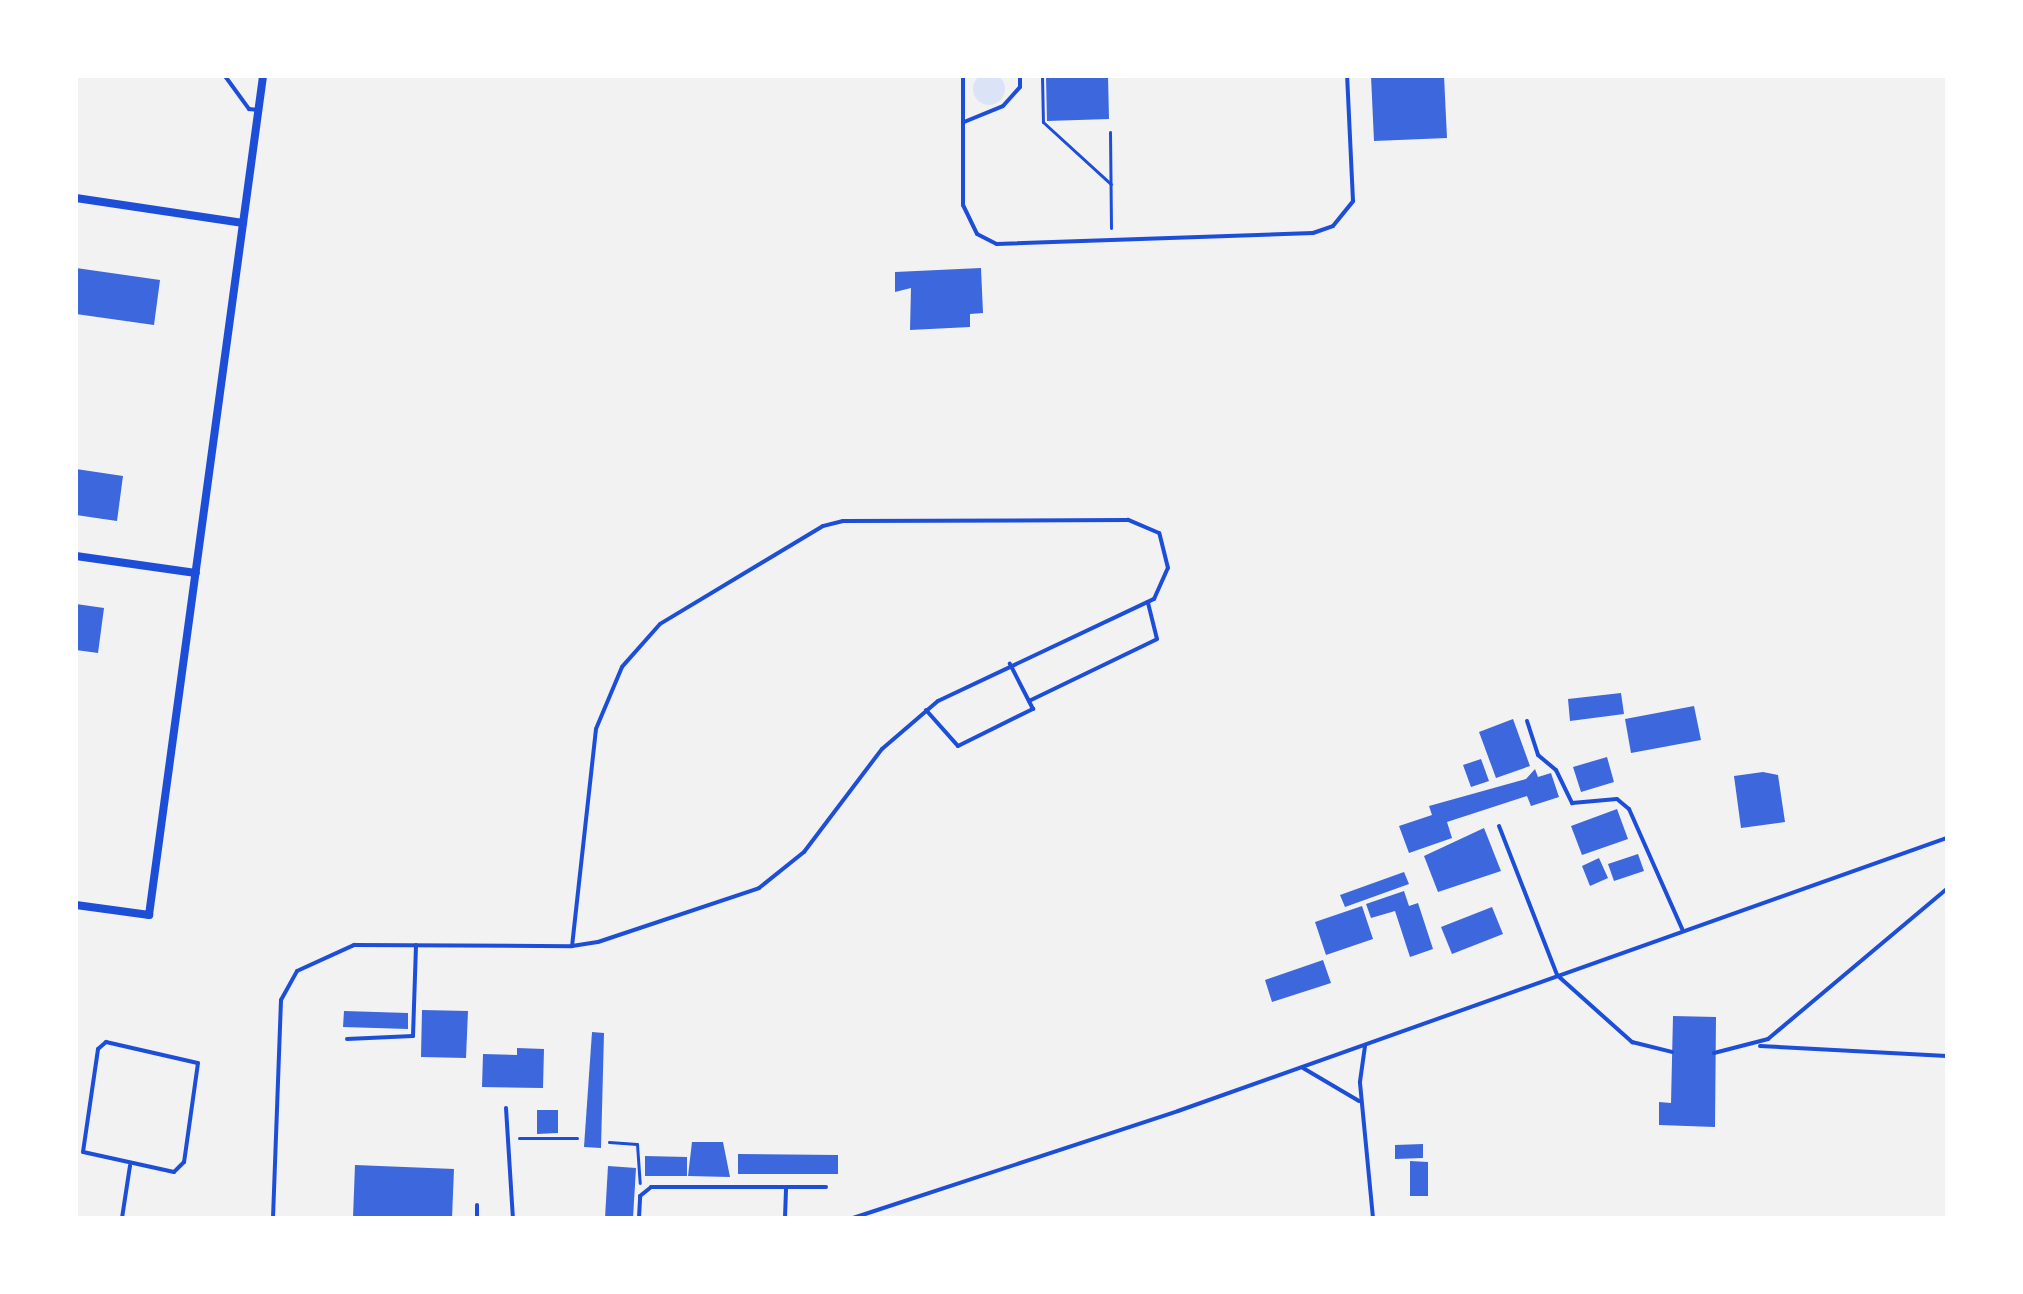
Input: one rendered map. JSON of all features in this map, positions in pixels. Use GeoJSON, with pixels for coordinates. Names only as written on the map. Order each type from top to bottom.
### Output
{"type":"FeatureCollection","features":[{"type":"Feature","properties":{"kind":"street"},"geometry":{"type":"LineString","coordinates":[[76,905],[149,915],[263,76]]}},
{"type":"Feature","properties":{"kind":"street"},"geometry":{"type":"LineString","coordinates":[[76,198],[243,223]]}},
{"type":"Feature","properties":{"kind":"street"},"geometry":{"type":"LineString","coordinates":[[76,556],[196,573]]}},
{"type":"Feature","properties":{"kind":"lane"},"geometry":{"type":"LineString","coordinates":[[225,76],[258,110]]}},
{"type":"Feature","properties":{"kind":"lane"},"geometry":{"type":"LineString","coordinates":[[963,76],[963,205],[977,234],[997,244],[1333,226],[1353,201],[1347,76]]}},
{"type":"Feature","properties":{"kind":"lane"},"geometry":{"type":"LineString","coordinates":[[964,122],[1003,106],[1020,87],[1020,76]]}},
{"type":"Feature","properties":{"kind":"lane"},"geometry":{"type":"LineString","coordinates":[[273,1218],[287,984],[331,950],[416,945],[572,946],[759,888],[804,852],[882,749],[926,710],[1010,664],[1148,602],[1165,585],[1166,555],[1159,533],[1128,520],[869,519],[806,536],[660,624],[622,667],[596,729],[572,946]]}},
{"type":"Feature","properties":{"kind":"lane"},"geometry":{"type":"LineString","coordinates":[[1029,701],[1157,639],[1148,602]]}},
{"type":"Feature","properties":{"kind":"lane"},"geometry":{"type":"LineString","coordinates":[[926,710],[958,746],[1033,709],[1010,664]]}},
{"type":"Feature","properties":{"kind":"lane"},"geometry":{"type":"LineString","coordinates":[[1527,721],[1538,755],[1556,770],[1572,803],[1617,799],[1629,809],[1683,931]]}},
{"type":"Feature","properties":{"kind":"lane"},"geometry":{"type":"LineString","coordinates":[[1499,826],[1557,975],[1632,1042],[1672,1052]]}},
{"type":"Feature","properties":{"kind":"lane"},"geometry":{"type":"LineString","coordinates":[[853,1218],[1303,1068],[1947,838]]}},
{"type":"Feature","properties":{"kind":"lane"},"geometry":{"type":"LineString","coordinates":[[1758,1045],[1947,889]]}},
{"type":"Feature","properties":{"kind":"lane"},"geometry":{"type":"LineString","coordinates":[[347,1039],[413,1036],[416,945]]}},
{"type":"Feature","properties":{"kind":"lane"},"geometry":{"type":"LineString","coordinates":[[106,1042],[198,1063],[180,1168],[130,1166],[91,1159],[81,1148],[98,1049],[106,1042]]}},
{"type":"Feature","properties":{"kind":"lane"},"geometry":{"type":"LineString","coordinates":[[1714,1053],[1758,1045],[1947,1056]]}},
{"type":"Feature","properties":{"kind":"lane"},"geometry":{"type":"LineString","coordinates":[[1365,1046],[1361,1103],[1373,1218]]}},
{"type":"Feature","properties":{"kind":"lane"},"geometry":{"type":"LineString","coordinates":[[1303,1068],[1361,1103]]}},
{"type":"Feature","properties":{"kind":"lane"},"geometry":{"type":"LineString","coordinates":[[506,1108],[513,1218]]}},
{"type":"Feature","properties":{"kind":"lane"},"geometry":{"type":"LineString","coordinates":[[122,1218],[130,1166]]}},
{"type":"Feature","properties":{"kind":"lane"},"geometry":{"type":"LineString","coordinates":[[785,1218],[786,1187]]}},
{"type":"Feature","properties":{"kind":"lane"},"geometry":{"type":"LineString","coordinates":[[639,1218],[643,1192],[826,1187]]}},
{"type":"Feature","properties":{"kind":"lane"},"geometry":{"type":"LineString","coordinates":[[477,1205],[477,1218]]}},
{"type":"Feature","properties":{"kind":"path"},"geometry":{"type":"LineString","coordinates":[[1042,76],[1043,122],[1111,184]]}},
{"type":"Feature","properties":{"kind":"path"},"geometry":{"type":"LineString","coordinates":[[1110,132],[1111,240]]}},
{"type":"Feature","properties":{"kind":"path"},"geometry":{"type":"LineString","coordinates":[[507,1137],[577,1138]]}},
{"type":"Feature","properties":{"kind":"path"},"geometry":{"type":"LineString","coordinates":[[609,1142],[637,1144],[643,1192]]}},
{"type":"Feature","properties":{"kind":"shaded area"},"geometry":{"type":"Polygon","coordinates":[[[989,73],[1000,78],[1005,89],[1000,100],[989,105],[978,100],[973,89],[978,78],[989,73]]]}},
{"type":"Feature","properties":{"kind":"building"},"geometry":{"type":"Polygon","coordinates":[[[1046,76],[1108,76],[1109,119],[1047,121],[1046,76]]]}},
{"type":"Feature","properties":{"kind":"building"},"geometry":{"type":"Polygon","coordinates":[[[1371,76],[1444,76],[1447,138],[1374,141],[1371,76]]]}},
{"type":"Feature","properties":{"kind":"building"},"geometry":{"type":"Polygon","coordinates":[[[76,268],[160,280],[154,325],[76,314],[76,268]]]}},
{"type":"Feature","properties":{"kind":"building"},"geometry":{"type":"Polygon","coordinates":[[[981,268],[983,313],[970,314],[970,327],[910,330],[911,288],[895,292],[895,272],[981,268]]]}},
{"type":"Feature","properties":{"kind":"building"},"geometry":{"type":"Polygon","coordinates":[[[76,469],[123,476],[117,521],[76,515],[76,469]]]}},
{"type":"Feature","properties":{"kind":"building"},"geometry":{"type":"Polygon","coordinates":[[[76,604],[104,608],[98,653],[76,650],[76,604]]]}},
{"type":"Feature","properties":{"kind":"building"},"geometry":{"type":"Polygon","coordinates":[[[1621,693],[1624,714],[1570,721],[1568,699],[1621,693]]]}},
{"type":"Feature","properties":{"kind":"building"},"geometry":{"type":"Polygon","coordinates":[[[1694,706],[1701,740],[1631,753],[1625,719],[1694,706]]]}},
{"type":"Feature","properties":{"kind":"building"},"geometry":{"type":"Polygon","coordinates":[[[1513,719],[1530,766],[1496,778],[1479,732],[1513,719]]]}},
{"type":"Feature","properties":{"kind":"building"},"geometry":{"type":"Polygon","coordinates":[[[1607,757],[1614,782],[1581,792],[1573,767],[1607,757]]]}},
{"type":"Feature","properties":{"kind":"building"},"geometry":{"type":"Polygon","coordinates":[[[1481,759],[1489,781],[1471,787],[1463,765],[1481,759]]]}},
{"type":"Feature","properties":{"kind":"building"},"geometry":{"type":"Polygon","coordinates":[[[1535,769],[1538,777],[1551,773],[1559,797],[1531,806],[1527,796],[1447,822],[1452,838],[1409,853],[1399,826],[1432,815],[1429,806],[1526,779],[1535,769]]]}},
{"type":"Feature","properties":{"kind":"building"},"geometry":{"type":"Polygon","coordinates":[[[1763,772],[1778,775],[1785,822],[1741,828],[1734,776],[1763,772]]]}},
{"type":"Feature","properties":{"kind":"building"},"geometry":{"type":"Polygon","coordinates":[[[1617,809],[1628,839],[1582,855],[1571,826],[1617,809]]]}},
{"type":"Feature","properties":{"kind":"building"},"geometry":{"type":"Polygon","coordinates":[[[1484,828],[1501,871],[1438,892],[1424,856],[1484,828]]]}},
{"type":"Feature","properties":{"kind":"building"},"geometry":{"type":"Polygon","coordinates":[[[1638,854],[1644,871],[1614,881],[1608,864],[1638,854]]]}},
{"type":"Feature","properties":{"kind":"building"},"geometry":{"type":"Polygon","coordinates":[[[1599,858],[1608,878],[1590,886],[1582,866],[1599,858]]]}},
{"type":"Feature","properties":{"kind":"building"},"geometry":{"type":"Polygon","coordinates":[[[1404,872],[1409,884],[1345,907],[1340,895],[1404,872]]]}},
{"type":"Feature","properties":{"kind":"building"},"geometry":{"type":"Polygon","coordinates":[[[1404,891],[1409,906],[1418,903],[1433,949],[1410,957],[1395,911],[1371,918],[1366,904],[1404,891]]]}},
{"type":"Feature","properties":{"kind":"building"},"geometry":{"type":"Polygon","coordinates":[[[1362,906],[1373,939],[1326,955],[1315,922],[1362,906]]]}},
{"type":"Feature","properties":{"kind":"building"},"geometry":{"type":"Polygon","coordinates":[[[1492,907],[1503,934],[1452,954],[1441,927],[1492,907]]]}},
{"type":"Feature","properties":{"kind":"building"},"geometry":{"type":"Polygon","coordinates":[[[1323,960],[1331,983],[1272,1002],[1265,980],[1323,960]]]}},
{"type":"Feature","properties":{"kind":"building"},"geometry":{"type":"Polygon","coordinates":[[[422,1010],[468,1011],[466,1058],[421,1057],[422,1010]]]}},
{"type":"Feature","properties":{"kind":"building"},"geometry":{"type":"Polygon","coordinates":[[[344,1011],[408,1013],[408,1029],[343,1027],[344,1011]]]}},
{"type":"Feature","properties":{"kind":"building"},"geometry":{"type":"Polygon","coordinates":[[[1673,1016],[1716,1017],[1715,1127],[1659,1125],[1659,1102],[1671,1103],[1673,1016]]]}},
{"type":"Feature","properties":{"kind":"building"},"geometry":{"type":"Polygon","coordinates":[[[592,1032],[604,1033],[601,1148],[584,1147],[592,1032]]]}},
{"type":"Feature","properties":{"kind":"building"},"geometry":{"type":"Polygon","coordinates":[[[517,1048],[544,1049],[543,1088],[482,1087],[483,1054],[517,1055],[517,1048]]]}},
{"type":"Feature","properties":{"kind":"building"},"geometry":{"type":"Polygon","coordinates":[[[537,1110],[558,1110],[558,1133],[537,1134],[537,1110]]]}},
{"type":"Feature","properties":{"kind":"building"},"geometry":{"type":"Polygon","coordinates":[[[692,1142],[723,1142],[730,1177],[688,1176],[692,1142]]]}},
{"type":"Feature","properties":{"kind":"building"},"geometry":{"type":"Polygon","coordinates":[[[1423,1144],[1423,1158],[1395,1159],[1395,1145],[1423,1144]]]}},
{"type":"Feature","properties":{"kind":"building"},"geometry":{"type":"Polygon","coordinates":[[[738,1154],[838,1155],[838,1174],[738,1174],[738,1154]]]}},
{"type":"Feature","properties":{"kind":"building"},"geometry":{"type":"Polygon","coordinates":[[[645,1156],[687,1157],[687,1176],[645,1176],[645,1156]]]}},
{"type":"Feature","properties":{"kind":"building"},"geometry":{"type":"Polygon","coordinates":[[[1410,1161],[1428,1162],[1428,1196],[1410,1196],[1410,1161]]]}},
{"type":"Feature","properties":{"kind":"building"},"geometry":{"type":"Polygon","coordinates":[[[355,1165],[454,1169],[452,1218],[353,1218],[355,1165]]]}},
{"type":"Feature","properties":{"kind":"building"},"geometry":{"type":"Polygon","coordinates":[[[608,1166],[636,1168],[633,1218],[605,1218],[608,1166]]]}}]}
